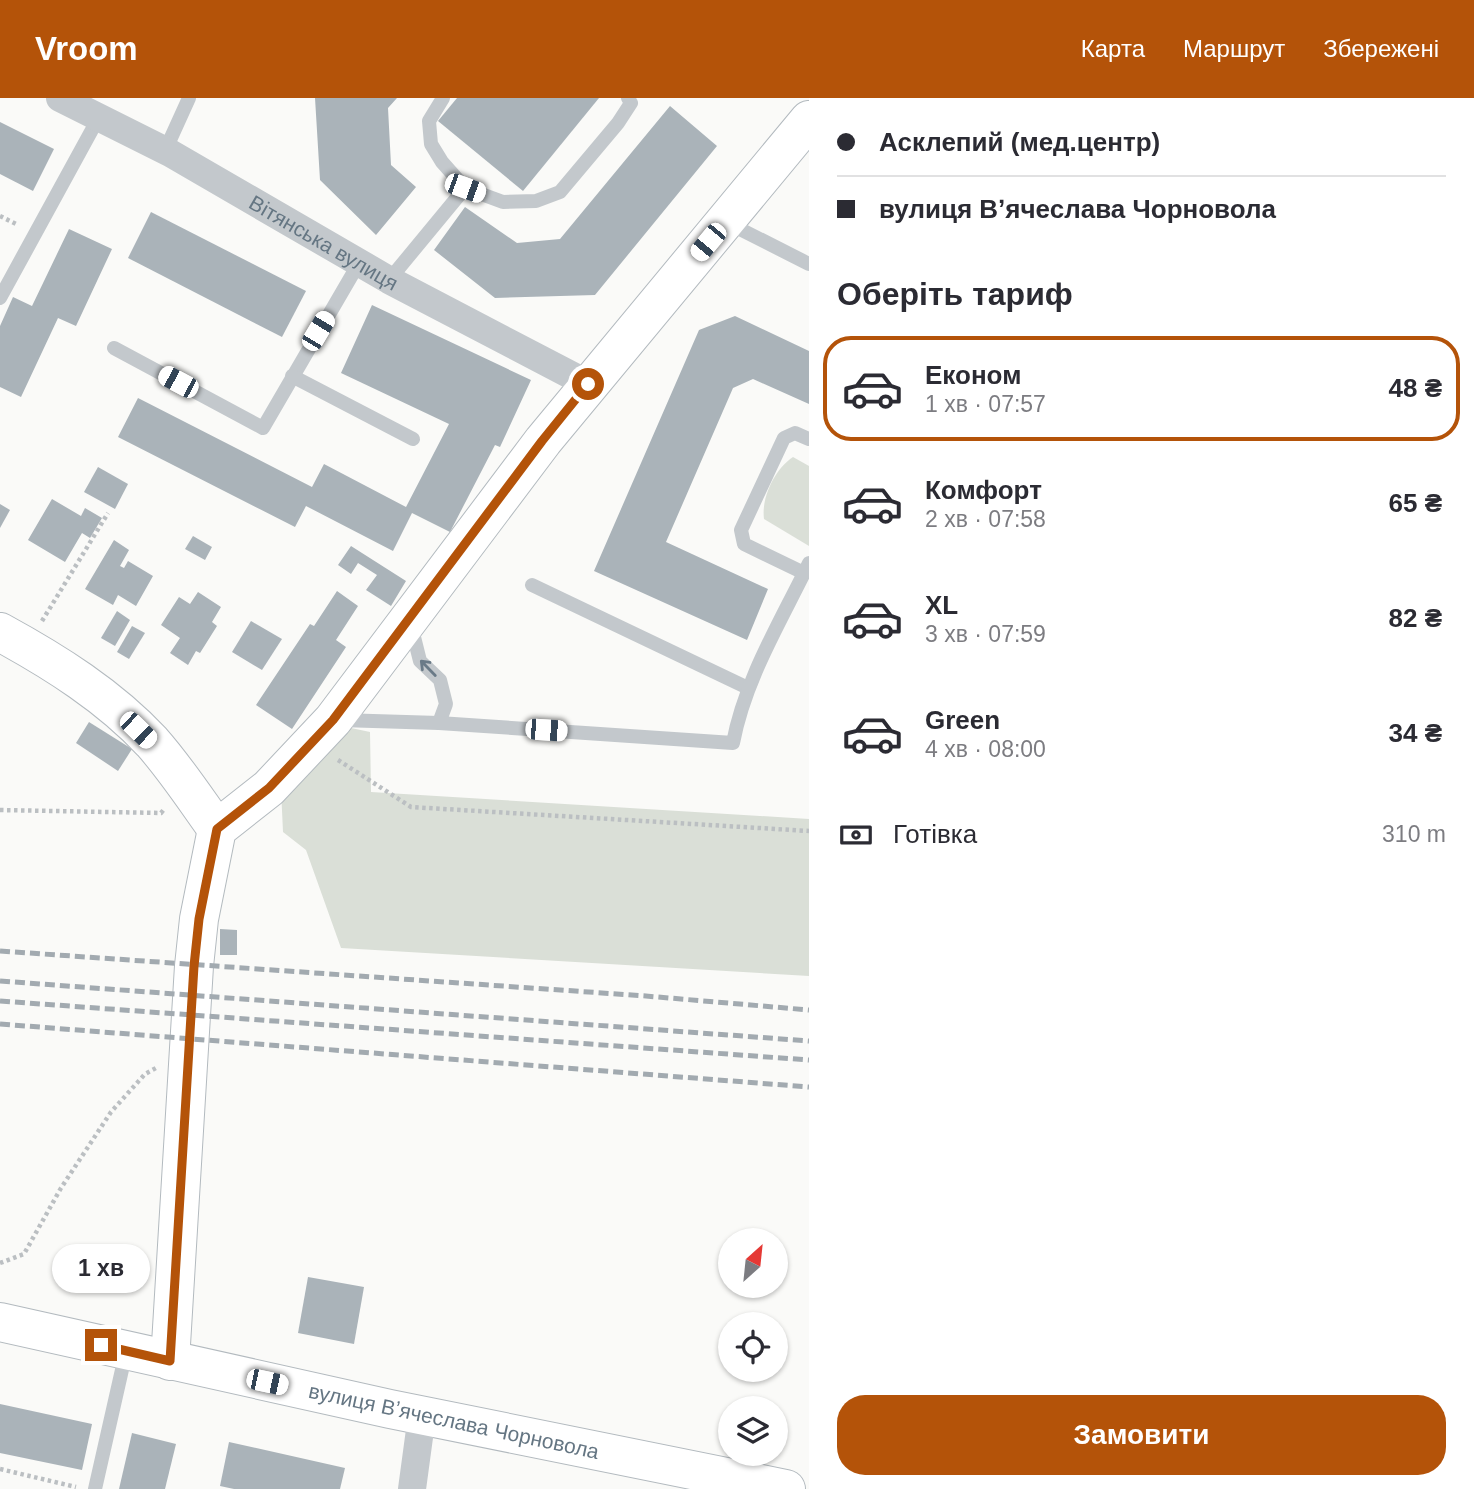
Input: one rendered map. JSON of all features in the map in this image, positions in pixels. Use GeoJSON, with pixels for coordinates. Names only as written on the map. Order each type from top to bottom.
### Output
{"type":"FeatureCollection","features":[{"type":"Feature","properties":{"kind":"street","name":"Вітянська вулиця"},"geometry":{"type":"LineString","coordinates":[[60,98],[165,151],[389,280],[588,384]]}},
{"type":"Feature","properties":{"kind":"street"},"geometry":{"type":"LineString","coordinates":[[170,1361],[186,1061],[197,938],[217,829],[269,788],[323,731],[588,384],[809,120]]}},
{"type":"Feature","properties":{"kind":"street"},"geometry":{"type":"LineString","coordinates":[[18,631],[44,656],[110,703],[153,743],[217,829]]}},
{"type":"Feature","properties":{"kind":"street","name":"вулиця Вʼячеслава Чорновола"},"geometry":{"type":"LineString","coordinates":[[0,1322],[422,1415],[786,1489]]}},
{"type":"Feature","properties":{"kind":"street"},"geometry":{"type":"LineString","coordinates":[[412,1489],[422,1415]]}},
{"type":"Feature","properties":{"kind":"lane"},"geometry":{"type":"LineString","coordinates":[[165,151],[189,98]]}},
{"type":"Feature","properties":{"kind":"lane"},"geometry":{"type":"LineString","coordinates":[[443,98],[429,121],[430,144],[465,188],[503,202],[536,201],[560,192],[618,123],[631,103],[628,98]]}},
{"type":"Feature","properties":{"kind":"lane"},"geometry":{"type":"LineString","coordinates":[[0,298],[99,117]]}},
{"type":"Feature","properties":{"kind":"lane"},"geometry":{"type":"LineString","coordinates":[[389,280],[465,188]]}},
{"type":"Feature","properties":{"kind":"lane"},"geometry":{"type":"LineString","coordinates":[[725,222],[809,264]]}},
{"type":"Feature","properties":{"kind":"lane"},"geometry":{"type":"LineString","coordinates":[[114,348],[263,428],[359,263]]}},
{"type":"Feature","properties":{"kind":"lane"},"geometry":{"type":"LineString","coordinates":[[292,376],[413,439]]}},
{"type":"Feature","properties":{"kind":"lane"},"geometry":{"type":"LineString","coordinates":[[323,731],[439,723],[733,743],[748,688],[807,568],[744,544],[741,530],[784,438],[795,433],[809,439]]}},
{"type":"Feature","properties":{"kind":"lane"},"geometry":{"type":"LineString","coordinates":[[532,585],[748,688]]}},
{"type":"Feature","properties":{"kind":"lane"},"geometry":{"type":"LineString","coordinates":[[416,610],[413,633],[421,661],[440,680],[446,704],[439,723]]}},
{"type":"Feature","properties":{"kind":"lane"},"geometry":{"type":"LineString","coordinates":[[95,1489],[126,1351]]}},
{"type":"Feature","properties":{"kind":"path"},"geometry":{"type":"LineString","coordinates":[[18,631],[108,513]]}},
{"type":"Feature","properties":{"kind":"path"},"geometry":{"type":"LineString","coordinates":[[323,731],[411,807],[809,831]]}},
{"type":"Feature","properties":{"kind":"path"},"geometry":{"type":"LineString","coordinates":[[0,810],[161,813],[186,787]]}},
{"type":"Feature","properties":{"kind":"path"},"geometry":{"type":"LineString","coordinates":[[0,1263],[24,1254],[61,1188],[111,1112],[145,1074],[166,1062],[186,1061]]}},
{"type":"Feature","properties":{"kind":"path"},"geometry":{"type":"LineString","coordinates":[[0,1469],[84,1489]]}},
{"type":"Feature","properties":{"kind":"shaded area"},"geometry":{"type":"Polygon","coordinates":[[[793,457],[809,466],[809,546],[764,519],[765,502],[771,484],[780,469],[793,457]]]}},
{"type":"Feature","properties":{"kind":"shaded area"},"geometry":{"type":"Polygon","coordinates":[[[337,725],[370,732],[371,792],[809,819],[809,976],[341,948],[306,850],[283,832],[281,789],[337,725]]]}},
{"type":"Feature","properties":{"kind":"building"},"geometry":{"type":"Polygon","coordinates":[[[315,98],[397,98],[388,108],[391,165],[416,187],[376,235],[320,180],[315,98]]]}},
{"type":"Feature","properties":{"kind":"building"},"geometry":{"type":"Polygon","coordinates":[[[457,98],[599,98],[523,191],[438,121],[457,98]]]}},
{"type":"Feature","properties":{"kind":"building"},"geometry":{"type":"Polygon","coordinates":[[[670,106],[717,146],[595,295],[495,298],[434,250],[465,207],[517,243],[560,239],[670,106]]]}},
{"type":"Feature","properties":{"kind":"building"},"geometry":{"type":"Polygon","coordinates":[[[0,122],[54,149],[33,191],[0,174],[0,122]]]}},
{"type":"Feature","properties":{"kind":"building"},"geometry":{"type":"Polygon","coordinates":[[[151,212],[306,291],[282,337],[128,258],[151,212]]]}},
{"type":"Feature","properties":{"kind":"building"},"geometry":{"type":"Polygon","coordinates":[[[69,229],[112,249],[76,326],[58,318],[21,397],[0,387],[0,326],[13,297],[32,306],[69,229]]]}},
{"type":"Feature","properties":{"kind":"building"},"geometry":{"type":"Polygon","coordinates":[[[372,305],[531,380],[500,447],[495,445],[450,532],[412,513],[393,551],[306,506],[295,527],[118,437],[138,398],[312,487],[324,464],[406,507],[449,424],[341,373],[372,305]]]}},
{"type":"Feature","properties":{"kind":"building"},"geometry":{"type":"Polygon","coordinates":[[[735,316],[809,351],[809,404],[753,379],[733,388],[666,542],[768,589],[747,640],[594,571],[699,330],[735,316]]]}},
{"type":"Feature","properties":{"kind":"building"},"geometry":{"type":"Polygon","coordinates":[[[98,467],[128,484],[115,509],[84,492],[98,467]]]}},
{"type":"Feature","properties":{"kind":"building"},"geometry":{"type":"Polygon","coordinates":[[[52,499],[81,516],[85,508],[102,518],[90,538],[82,533],[65,562],[28,540],[52,499]]]}},
{"type":"Feature","properties":{"kind":"building"},"geometry":{"type":"Polygon","coordinates":[[[0,504],[10,510],[0,528],[0,504]]]}},
{"type":"Feature","properties":{"kind":"building"},"geometry":{"type":"Polygon","coordinates":[[[193,536],[212,547],[205,560],[185,549],[193,536]]]}},
{"type":"Feature","properties":{"kind":"building"},"geometry":{"type":"Polygon","coordinates":[[[114,540],[129,550],[120,566],[124,568],[128,561],[153,576],[136,606],[118,595],[113,605],[85,589],[114,540]]]}},
{"type":"Feature","properties":{"kind":"building"},"geometry":{"type":"Polygon","coordinates":[[[351,546],[406,581],[391,606],[366,590],[377,575],[358,563],[351,574],[338,565],[351,546]]]}},
{"type":"Feature","properties":{"kind":"building"},"geometry":{"type":"Polygon","coordinates":[[[337,591],[358,606],[336,640],[346,647],[292,729],[256,705],[310,624],[314,626],[337,591]]]}},
{"type":"Feature","properties":{"kind":"building"},"geometry":{"type":"Polygon","coordinates":[[[198,592],[221,607],[212,622],[217,626],[200,653],[196,651],[188,665],[170,653],[180,638],[161,625],[179,597],[190,604],[198,592]]]}},
{"type":"Feature","properties":{"kind":"building"},"geometry":{"type":"Polygon","coordinates":[[[117,611],[130,620],[115,646],[101,638],[117,611]]]}},
{"type":"Feature","properties":{"kind":"building"},"geometry":{"type":"Polygon","coordinates":[[[251,621],[282,639],[262,670],[232,652],[251,621]]]}},
{"type":"Feature","properties":{"kind":"building"},"geometry":{"type":"Polygon","coordinates":[[[132,626],[145,633],[129,659],[117,652],[132,626]]]}},
{"type":"Feature","properties":{"kind":"building"},"geometry":{"type":"Polygon","coordinates":[[[89,722],[132,749],[118,771],[76,743],[89,722]]]}},
{"type":"Feature","properties":{"kind":"building"},"geometry":{"type":"Polygon","coordinates":[[[220,929],[237,930],[237,955],[220,955],[220,929]]]}},
{"type":"Feature","properties":{"kind":"building"},"geometry":{"type":"Polygon","coordinates":[[[308,1277],[364,1287],[354,1344],[298,1333],[308,1277]]]}},
{"type":"Feature","properties":{"kind":"building"},"geometry":{"type":"Polygon","coordinates":[[[0,1404],[92,1424],[82,1470],[0,1453],[0,1404]]]}},
{"type":"Feature","properties":{"kind":"building"},"geometry":{"type":"Polygon","coordinates":[[[132,1433],[176,1444],[165,1489],[119,1489],[132,1433]]]}},
{"type":"Feature","properties":{"kind":"building"},"geometry":{"type":"Polygon","coordinates":[[[229,1442],[345,1468],[340,1489],[234,1489],[220,1486],[229,1442]]]}},
{"type":"Feature","properties":{"kind":"railway"},"geometry":{"type":"LineString","coordinates":[[0,951],[646,996],[809,1010]]}},
{"type":"Feature","properties":{"kind":"railway"},"geometry":{"type":"LineString","coordinates":[[0,981],[809,1041]]}},
{"type":"Feature","properties":{"kind":"railway"},"geometry":{"type":"LineString","coordinates":[[0,1001],[809,1060]]}},
{"type":"Feature","properties":{"kind":"railway"},"geometry":{"type":"LineString","coordinates":[[0,1024],[809,1087]]}},
{"type":"Feature","properties":{"kind":"route"},"geometry":{"type":"LineString","coordinates":[[101,1345],[170,1361],[186,1061],[194,966],[199,919],[217,829],[269,788],[333,720],[542,441],[588,384]]}}]}
